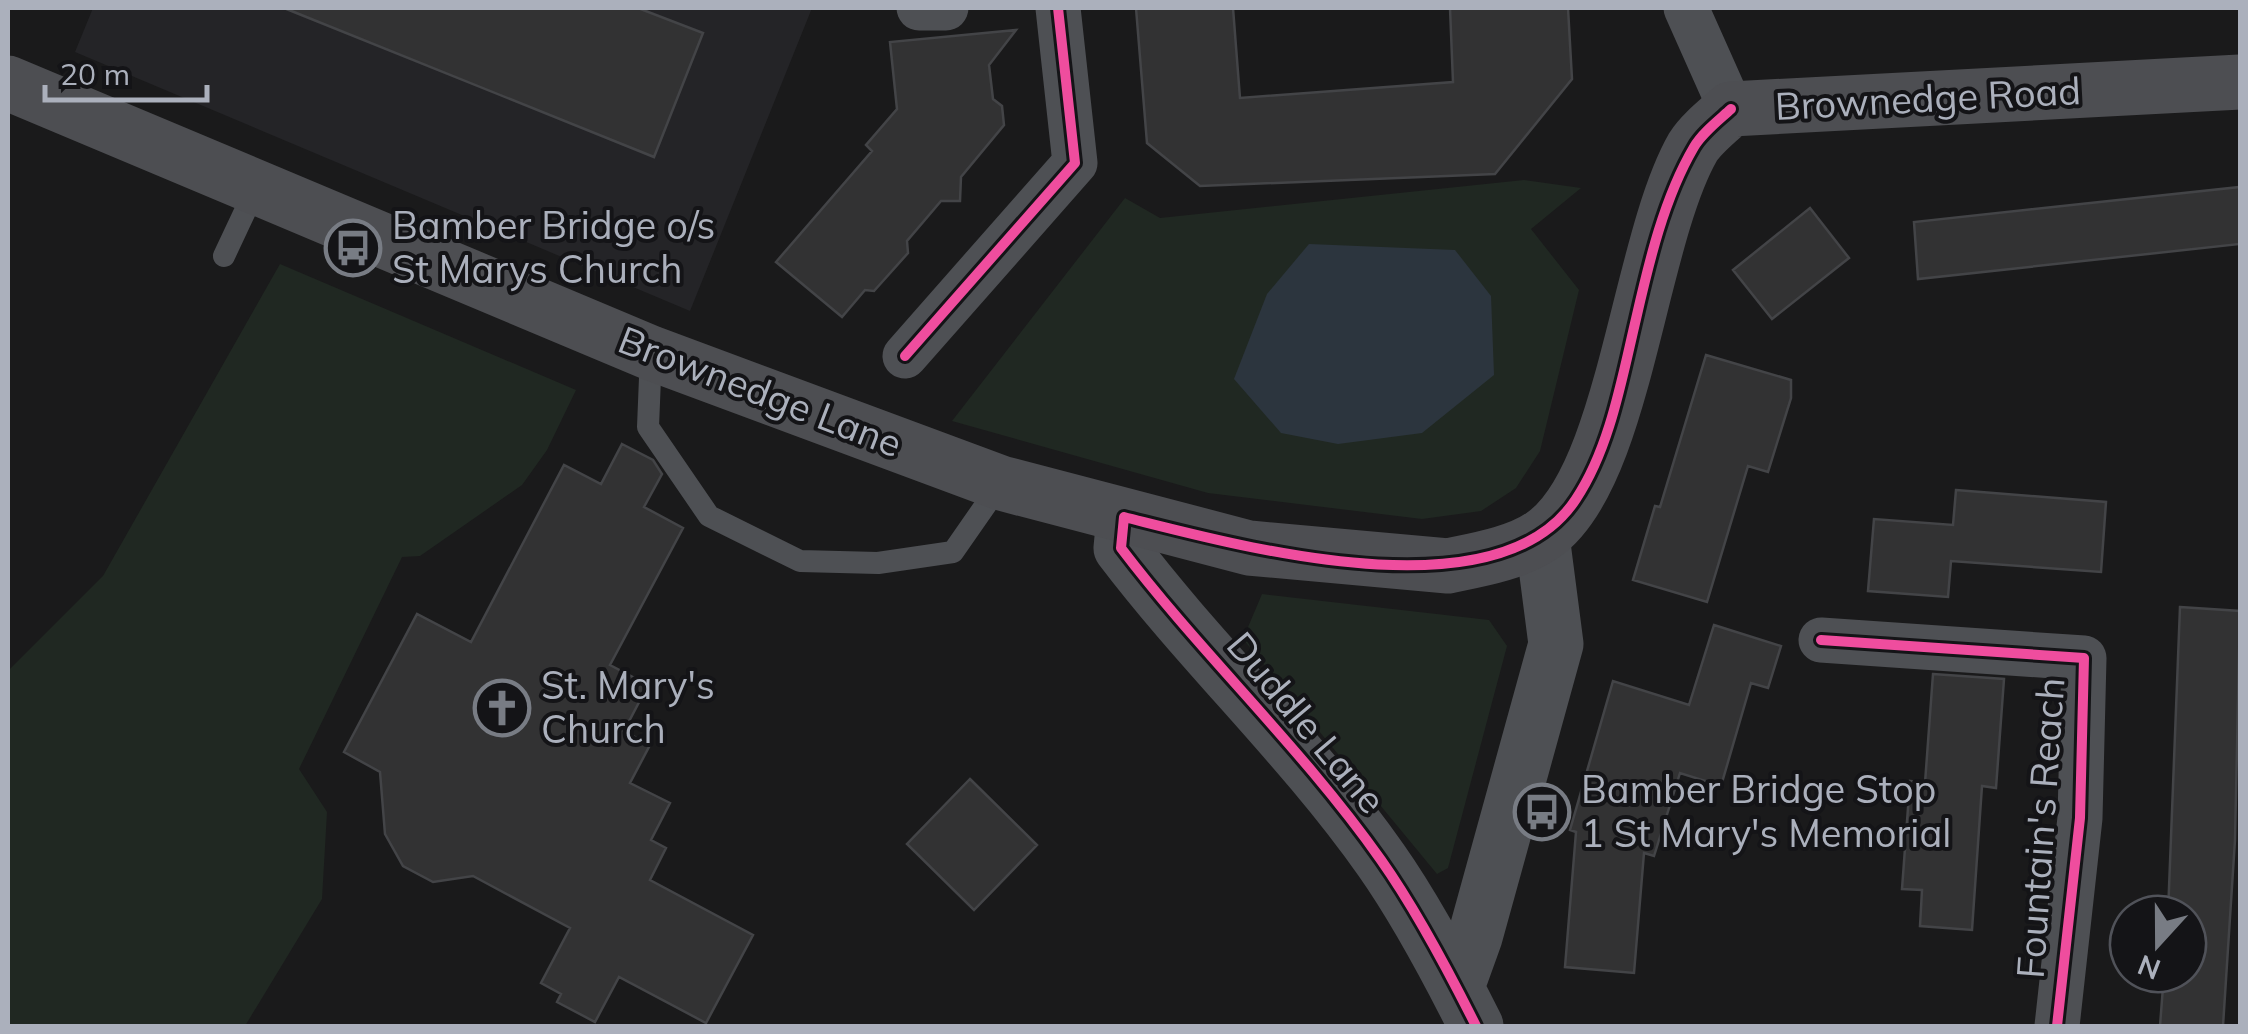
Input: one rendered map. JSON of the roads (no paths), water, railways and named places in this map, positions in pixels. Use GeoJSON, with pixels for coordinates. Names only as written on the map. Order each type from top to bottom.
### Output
{"type":"FeatureCollection","features":[{"type":"Feature","properties":{"kind":"main road","name":"Brownedge Lane"},"geometry":{"type":"LineString","coordinates":[[8,82],[652,353],[1001,483],[1249,548],[1416,565],[1448,566],[1478,560],[1542,536]]}},
{"type":"Feature","properties":{"kind":"main road","name":"Brownedge Road"},"geometry":{"type":"LineString","coordinates":[[1542,536],[1576,500],[1603,442],[1648,269],[1695,144],[1731,109],[2240,82]]}},
{"type":"Feature","properties":{"kind":"street"},"geometry":{"type":"LineString","coordinates":[[918,8],[946,8]]}},
{"type":"Feature","properties":{"kind":"street"},"geometry":{"type":"LineString","coordinates":[[905,356],[1074,164],[1058,8]]}},
{"type":"Feature","properties":{"kind":"street"},"geometry":{"type":"LineString","coordinates":[[1686,8],[1731,109]]}},
{"type":"Feature","properties":{"kind":"street","name":"Duddle Lane"},"geometry":{"type":"LineString","coordinates":[[1124,517],[1121,548],[1156,594],[1291,746],[1382,861],[1466,1007]]}},
{"type":"Feature","properties":{"kind":"street","name":"Duddle Lane"},"geometry":{"type":"LineString","coordinates":[[1466,1007],[1475,937],[1556,644],[1542,536]]}},
{"type":"Feature","properties":{"kind":"street","name":"Fountain's Reach"},"geometry":{"type":"LineString","coordinates":[[1821,640],[2084,644],[2080,818],[2057,1026]]}},
{"type":"Feature","properties":{"kind":"lane"},"geometry":{"type":"LineString","coordinates":[[224,256],[256,188]]}},
{"type":"Feature","properties":{"kind":"lane"},"geometry":{"type":"LineString","coordinates":[[652,353],[648,427],[710,516],[800,561],[878,563],[953,552],[1001,483]]}},
{"type":"Feature","properties":{"kind":"place","name":"Bamber Bridge o/s St Marys Church"},"geometry":{"type":"Point","coordinates":[353,248]}},
{"type":"Feature","properties":{"kind":"place","name":"St. Mary's Church"},"geometry":{"type":"Point","coordinates":[502,708]}},
{"type":"Feature","properties":{"kind":"place","name":"Bamber Bridge Stop 1 St Mary's Memorial"},"geometry":{"type":"Point","coordinates":[1542,812]}}]}
